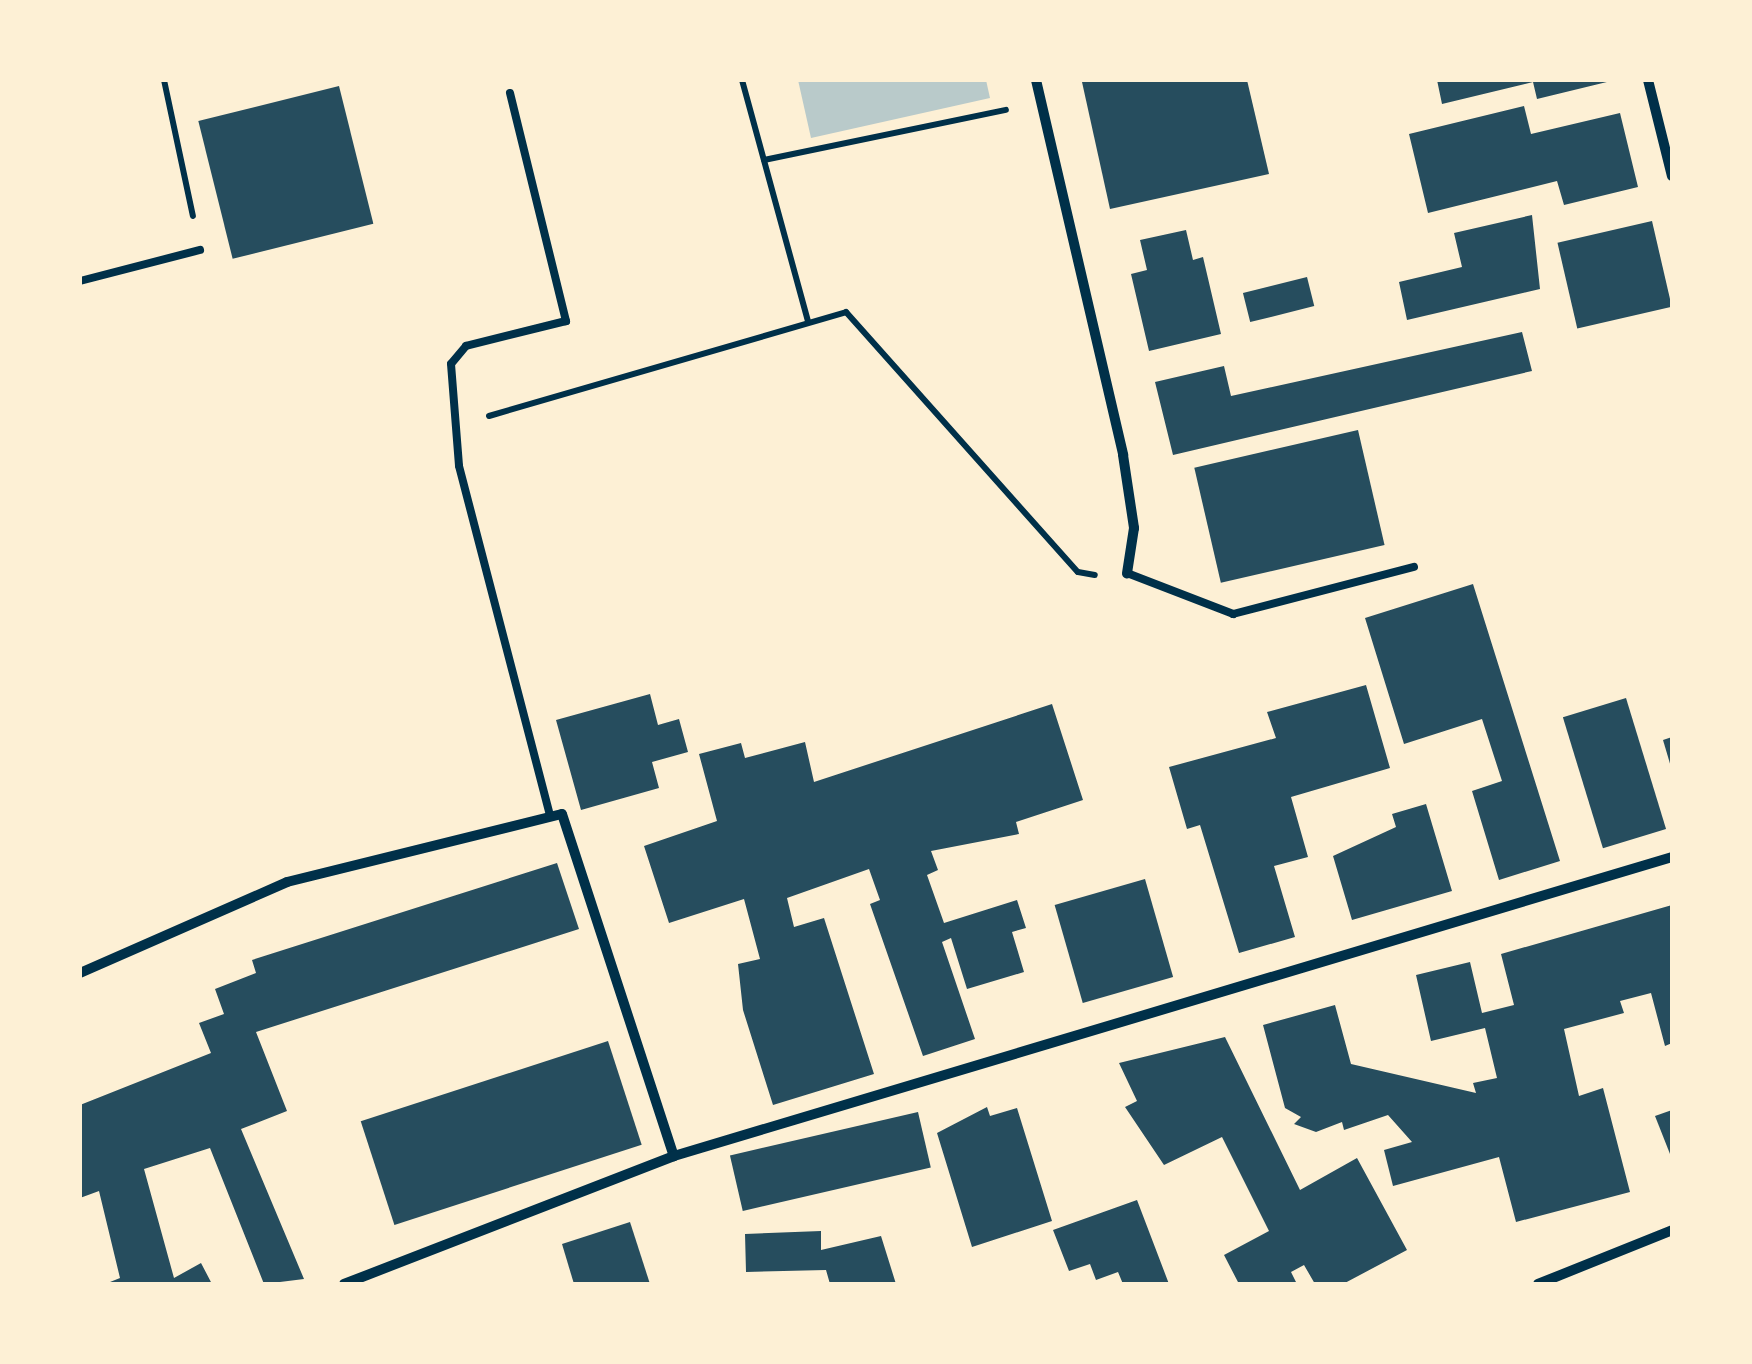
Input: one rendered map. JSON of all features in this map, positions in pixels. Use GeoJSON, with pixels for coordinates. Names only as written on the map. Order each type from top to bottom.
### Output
{"type":"FeatureCollection","features":[{"type":"Feature","properties":{"kind":"street"},"geometry":{"type":"LineString","coordinates":[[1036,80],[1122,456],[1134,528],[1127,573]]}},
{"type":"Feature","properties":{"kind":"street"},"geometry":{"type":"LineString","coordinates":[[1648,80],[1672,176]]}},
{"type":"Feature","properties":{"kind":"street"},"geometry":{"type":"LineString","coordinates":[[80,973],[287,882],[549,811],[572,823],[674,1156]]}},
{"type":"Feature","properties":{"kind":"street"},"geometry":{"type":"LineString","coordinates":[[344,1284],[674,1156],[1672,857]]}},
{"type":"Feature","properties":{"kind":"street"},"geometry":{"type":"LineString","coordinates":[[1538,1284],[1672,1230]]}},
{"type":"Feature","properties":{"kind":"lane"},"geometry":{"type":"LineString","coordinates":[[510,93],[566,321],[456,350],[459,466],[549,811]]}},
{"type":"Feature","properties":{"kind":"lane"},"geometry":{"type":"LineString","coordinates":[[80,281],[200,250]]}},
{"type":"Feature","properties":{"kind":"lane"},"geometry":{"type":"LineString","coordinates":[[1127,573],[1233,614],[1414,568]]}},
{"type":"Feature","properties":{"kind":"path"},"geometry":{"type":"LineString","coordinates":[[164,80],[200,250]]}},
{"type":"Feature","properties":{"kind":"path"},"geometry":{"type":"LineString","coordinates":[[742,80],[808,322]]}},
{"type":"Feature","properties":{"kind":"path"},"geometry":{"type":"LineString","coordinates":[[764,160],[1041,103]]}},
{"type":"Feature","properties":{"kind":"path"},"geometry":{"type":"LineString","coordinates":[[460,426],[846,312],[1078,572],[1127,573]]}},
{"type":"Feature","properties":{"kind":"shaded area"},"geometry":{"type":"Polygon","coordinates":[[[798,80],[986,80],[990,98],[811,138],[798,80]]]}},
{"type":"Feature","properties":{"kind":"building"},"geometry":{"type":"Polygon","coordinates":[[[1247,80],[1269,174],[1110,209],[1082,82],[1247,80]]]}},
{"type":"Feature","properties":{"kind":"building"},"geometry":{"type":"Polygon","coordinates":[[[1437,80],[1611,81],[1537,99],[1533,82],[1442,104],[1437,80]]]}},
{"type":"Feature","properties":{"kind":"building"},"geometry":{"type":"Polygon","coordinates":[[[339,86],[373,224],[233,259],[198,121],[339,86]]]}},
{"type":"Feature","properties":{"kind":"building"},"geometry":{"type":"Polygon","coordinates":[[[1524,106],[1531,134],[1620,113],[1638,187],[1564,205],[1557,181],[1428,213],[1409,134],[1524,106]]]}},
{"type":"Feature","properties":{"kind":"building"},"geometry":{"type":"Polygon","coordinates":[[[1532,215],[1540,289],[1407,320],[1399,282],[1462,267],[1454,233],[1532,215]]]}},
{"type":"Feature","properties":{"kind":"building"},"geometry":{"type":"Polygon","coordinates":[[[1652,221],[1672,307],[1577,329],[1557,243],[1652,221]]]}},
{"type":"Feature","properties":{"kind":"building"},"geometry":{"type":"Polygon","coordinates":[[[1186,230],[1193,260],[1203,257],[1221,334],[1149,351],[1131,274],[1147,270],[1140,240],[1186,230]]]}},
{"type":"Feature","properties":{"kind":"building"},"geometry":{"type":"Polygon","coordinates":[[[1307,277],[1314,306],[1250,322],[1243,293],[1307,277]]]}},
{"type":"Feature","properties":{"kind":"building"},"geometry":{"type":"Polygon","coordinates":[[[1522,332],[1532,371],[1173,455],[1155,382],[1224,366],[1231,396],[1522,332]]]}},
{"type":"Feature","properties":{"kind":"building"},"geometry":{"type":"Polygon","coordinates":[[[1358,430],[1385,545],[1221,583],[1194,468],[1358,430]]]}},
{"type":"Feature","properties":{"kind":"building"},"geometry":{"type":"Polygon","coordinates":[[[1473,584],[1560,861],[1499,880],[1472,791],[1502,781],[1482,719],[1404,744],[1365,618],[1473,584]]]}},
{"type":"Feature","properties":{"kind":"building"},"geometry":{"type":"Polygon","coordinates":[[[1366,685],[1390,768],[1291,797],[1308,857],[1274,866],[1295,937],[1239,953],[1200,825],[1187,829],[1169,767],[1276,738],[1267,712],[1366,685]]]}},
{"type":"Feature","properties":{"kind":"building"},"geometry":{"type":"Polygon","coordinates":[[[650,694],[658,725],[679,719],[688,752],[652,762],[659,788],[581,810],[556,720],[650,694]]]}},
{"type":"Feature","properties":{"kind":"building"},"geometry":{"type":"Polygon","coordinates":[[[1626,698],[1666,829],[1603,848],[1563,717],[1626,698]]]}},
{"type":"Feature","properties":{"kind":"building"},"geometry":{"type":"Polygon","coordinates":[[[1052,704],[1083,800],[1016,822],[1019,834],[931,851],[938,870],[927,875],[944,923],[1017,900],[1026,928],[1012,932],[1024,972],[967,989],[951,938],[942,942],[975,1039],[923,1056],[870,904],[880,900],[869,869],[787,898],[794,927],[824,918],[874,1074],[773,1105],[743,1010],[738,964],[760,959],[744,899],[669,923],[644,846],[717,821],[699,754],[741,743],[745,758],[805,742],[814,782],[1052,704]]]}},
{"type":"Feature","properties":{"kind":"building"},"geometry":{"type":"Polygon","coordinates":[[[1672,737],[1672,767],[1671,767],[1663,740],[1672,737]]]}},
{"type":"Feature","properties":{"kind":"building"},"geometry":{"type":"Polygon","coordinates":[[[1426,804],[1452,891],[1352,920],[1333,856],[1396,827],[1392,814],[1426,804]]]}},
{"type":"Feature","properties":{"kind":"building"},"geometry":{"type":"Polygon","coordinates":[[[557,863],[579,929],[256,1032],[287,1111],[241,1129],[304,1279],[264,1284],[210,1148],[144,1169],[174,1278],[201,1263],[212,1284],[105,1284],[120,1278],[99,1191],[80,1198],[80,1105],[211,1053],[199,1023],[224,1014],[215,989],[256,973],[252,960],[557,863]]]}},
{"type":"Feature","properties":{"kind":"building"},"geometry":{"type":"Polygon","coordinates":[[[1145,879],[1173,977],[1083,1003],[1055,905],[1145,879]]]}},
{"type":"Feature","properties":{"kind":"building"},"geometry":{"type":"Polygon","coordinates":[[[1672,905],[1672,1043],[1665,1046],[1651,993],[1620,1001],[1624,1013],[1564,1029],[1579,1096],[1603,1088],[1630,1192],[1516,1222],[1499,1157],[1393,1186],[1384,1150],[1412,1142],[1388,1115],[1344,1130],[1342,1122],[1316,1132],[1294,1124],[1301,1117],[1285,1108],[1263,1025],[1335,1005],[1351,1064],[1476,1093],[1473,1083],[1497,1078],[1485,1028],[1431,1041],[1416,975],[1470,962],[1482,1013],[1514,1005],[1501,954],[1672,905]]]}},
{"type":"Feature","properties":{"kind":"building"},"geometry":{"type":"Polygon","coordinates":[[[1225,1037],[1300,1190],[1357,1158],[1407,1250],[1343,1284],[1315,1284],[1304,1265],[1291,1272],[1297,1284],[1239,1284],[1224,1255],[1269,1231],[1222,1137],[1164,1165],[1125,1107],[1137,1101],[1119,1063],[1225,1037]]]}},
{"type":"Feature","properties":{"kind":"building"},"geometry":{"type":"Polygon","coordinates":[[[608,1041],[642,1145],[394,1225],[361,1121],[608,1041]]]}},
{"type":"Feature","properties":{"kind":"building"},"geometry":{"type":"Polygon","coordinates":[[[987,1107],[990,1116],[1017,1108],[1052,1221],[972,1247],[937,1133],[987,1107]]]}},
{"type":"Feature","properties":{"kind":"building"},"geometry":{"type":"Polygon","coordinates":[[[1672,1110],[1672,1159],[1655,1116],[1672,1110]]]}},
{"type":"Feature","properties":{"kind":"building"},"geometry":{"type":"Polygon","coordinates":[[[918,1112],[931,1168],[743,1211],[730,1155],[918,1112]]]}},
{"type":"Feature","properties":{"kind":"building"},"geometry":{"type":"Polygon","coordinates":[[[1137,1200],[1169,1284],[1123,1284],[1118,1272],[1096,1280],[1090,1264],[1069,1271],[1053,1230],[1137,1200]]]}},
{"type":"Feature","properties":{"kind":"building"},"geometry":{"type":"Polygon","coordinates":[[[630,1222],[650,1284],[574,1284],[562,1244],[630,1222]]]}},
{"type":"Feature","properties":{"kind":"building"},"geometry":{"type":"Polygon","coordinates":[[[821,1231],[821,1250],[881,1236],[896,1284],[830,1284],[826,1270],[746,1272],[745,1234],[821,1231]]]}}]}
